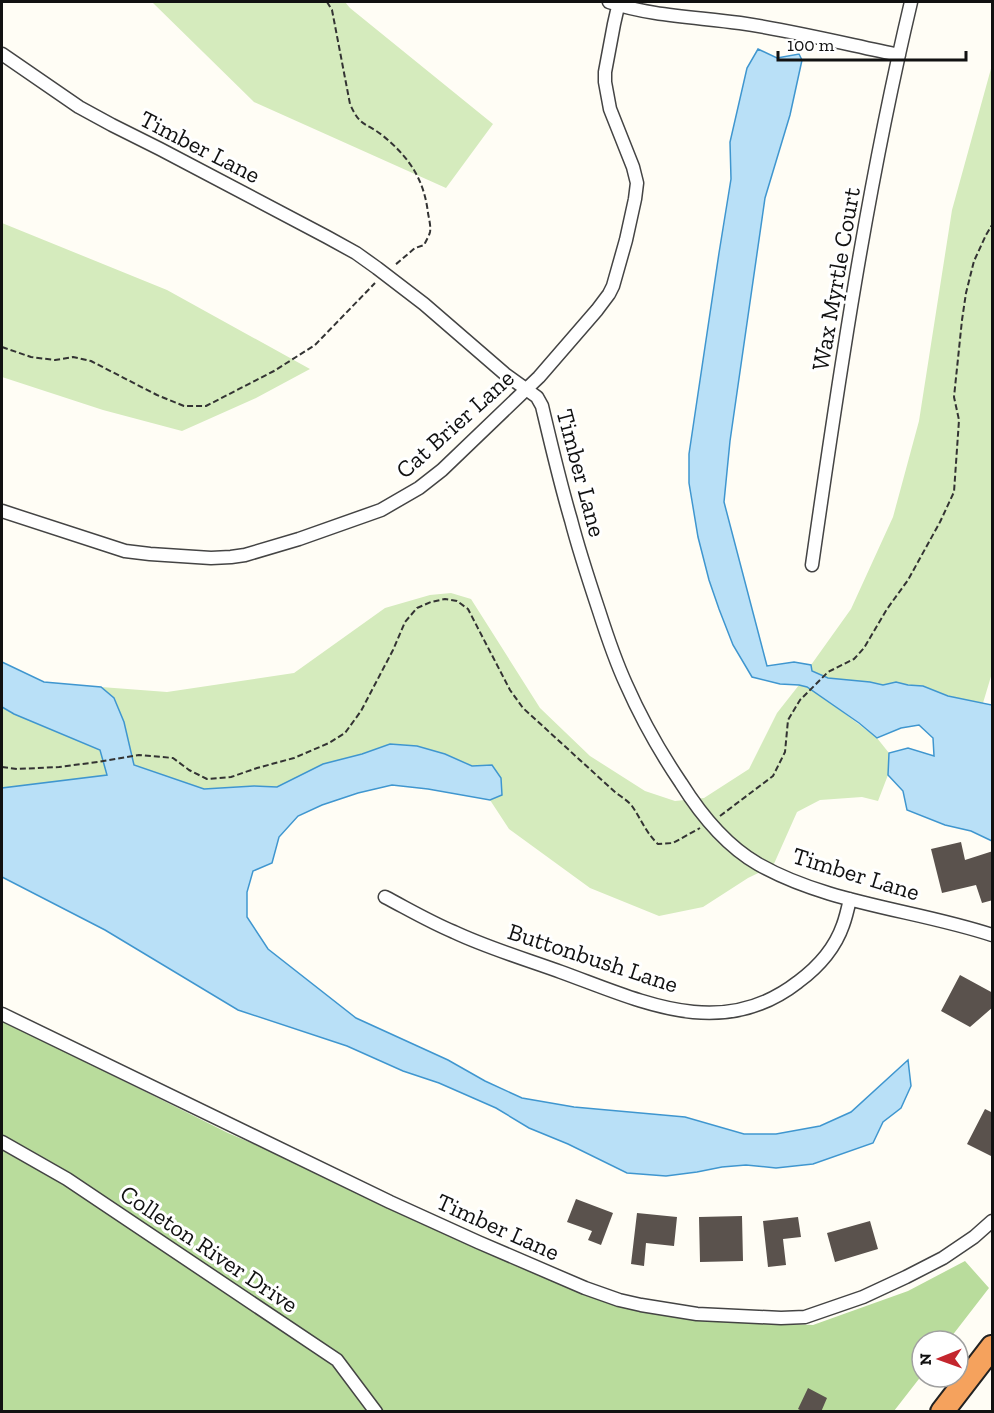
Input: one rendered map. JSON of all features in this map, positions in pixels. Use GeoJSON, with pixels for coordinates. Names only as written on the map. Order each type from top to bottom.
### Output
{"type":"FeatureCollection","features":[{"type":"Feature","properties":{"kind":"highway"},"geometry":{"type":"LineString","coordinates":[[942,1412],[993,1347]]}},
{"type":"Feature","properties":{"kind":"street","name":"Wax Myrtle Court"},"geometry":{"type":"LineString","coordinates":[[812,565],[846,332],[911,2]]}},
{"type":"Feature","properties":{"kind":"street"},"geometry":{"type":"LineString","coordinates":[[615,3],[639,11],[765,27],[899,55]]}},
{"type":"Feature","properties":{"kind":"street","name":"Cat Brier Lane"},"geometry":{"type":"LineString","coordinates":[[2,511],[125,551],[211,558],[245,555],[360,519],[396,502],[442,470],[539,377],[609,294],[618,273],[637,183],[610,109],[605,82],[615,3]]}},
{"type":"Feature","properties":{"kind":"street","name":"Timber Lane"},"geometry":{"type":"LineString","coordinates":[[2,54],[79,107],[112,126],[170,154],[356,253],[424,304],[505,374],[537,397],[542,406],[570,519],[614,656],[639,712],[673,772],[724,839],[759,865],[798,882],[850,899],[993,935]]}},
{"type":"Feature","properties":{"kind":"street","name":"Buttonbush Lane"},"geometry":{"type":"LineString","coordinates":[[385,897],[455,933],[623,994],[670,1008],[713,1014],[744,1010],[762,1004],[806,977],[836,941],[850,899]]}},
{"type":"Feature","properties":{"kind":"street","name":"Timber Lane"},"geometry":{"type":"LineString","coordinates":[[2,1014],[390,1202],[585,1288],[641,1305],[697,1314],[805,1317],[863,1297],[906,1277],[943,1258],[993,1221]]}},
{"type":"Feature","properties":{"kind":"street","name":"Colleton River Drive"},"geometry":{"type":"LineString","coordinates":[[2,1142],[67,1179],[337,1360],[376,1412]]}},
{"type":"Feature","properties":{"kind":"path"},"geometry":{"type":"LineString","coordinates":[[2,347],[31,357],[55,360],[73,357],[90,361],[157,396],[184,406],[206,406],[274,371],[315,345],[368,289],[415,248],[424,244],[430,232],[427,202],[421,182],[409,162],[382,136],[360,123],[355,115],[350,104],[332,10],[327,2]]}},
{"type":"Feature","properties":{"kind":"path"},"geometry":{"type":"LineString","coordinates":[[2,767],[32,768],[98,762],[139,754],[173,758],[189,770],[207,779],[231,777],[294,758],[345,733],[361,711],[393,651],[405,622],[417,608],[445,599],[457,601],[468,609],[510,690],[523,708],[616,793],[630,803],[649,835],[658,844],[673,843],[710,822],[773,776],[785,752],[788,720],[800,700],[828,672],[854,659],[864,648],[887,609],[908,580],[940,522],[954,492],[959,420],[954,397],[966,293],[974,261],[993,225]]}},
{"type":"Feature","properties":{"kind":"green space"},"geometry":{"type":"Polygon","coordinates":[[[152,2],[345,2],[493,124],[446,188],[254,102],[152,2]]]}},
{"type":"Feature","properties":{"kind":"green space"},"geometry":{"type":"Polygon","coordinates":[[[992,65],[992,673],[983,703],[948,696],[923,686],[896,682],[883,685],[828,678],[812,671],[811,665],[851,609],[893,517],[919,421],[952,210],[992,65]]]}},
{"type":"Feature","properties":{"kind":"green space"},"geometry":{"type":"Polygon","coordinates":[[[2,223],[167,290],[310,369],[256,398],[182,431],[103,410],[2,377],[2,223]]]}},
{"type":"Feature","properties":{"kind":"green space"},"geometry":{"type":"Polygon","coordinates":[[[451,593],[471,599],[540,708],[590,756],[645,791],[675,801],[704,798],[749,769],[777,713],[799,685],[820,695],[877,738],[889,753],[888,775],[878,801],[862,797],[820,800],[797,812],[773,866],[748,878],[703,907],[659,916],[590,888],[509,829],[490,800],[502,795],[492,765],[472,766],[445,754],[417,746],[390,744],[323,764],[277,787],[204,789],[134,765],[124,722],[115,699],[101,687],[167,692],[294,673],[385,608],[430,595],[451,593]]]}},
{"type":"Feature","properties":{"kind":"green space"},"geometry":{"type":"Polygon","coordinates":[[[2,707],[100,750],[107,775],[2,788],[2,707]]]}},
{"type":"Feature","properties":{"kind":"green space"},"geometry":{"type":"Polygon","coordinates":[[[2,1020],[228,1133],[360,1194],[617,1306],[696,1320],[813,1325],[908,1291],[965,1261],[989,1288],[957,1329],[910,1329],[911,1389],[894,1411],[2,1411],[2,1020]]]}},
{"type":"Feature","properties":{"kind":"water"},"geometry":{"type":"Polygon","coordinates":[[[758,49],[777,58],[799,54],[802,60],[790,115],[765,198],[730,441],[724,502],[767,666],[794,662],[811,665],[812,671],[828,678],[883,685],[896,682],[923,686],[948,696],[992,705],[992,841],[971,831],[945,825],[907,810],[903,791],[888,775],[889,753],[908,748],[934,756],[933,738],[919,725],[901,728],[877,738],[807,687],[780,684],[752,677],[733,645],[709,580],[698,537],[689,483],[689,454],[731,179],[730,142],[747,68],[758,49]]]}},
{"type":"Feature","properties":{"kind":"water"},"geometry":{"type":"Polygon","coordinates":[[[2,662],[44,682],[101,687],[114,698],[124,722],[134,765],[204,789],[277,787],[323,764],[390,744],[417,746],[445,754],[472,766],[492,765],[501,778],[502,795],[490,800],[392,785],[322,805],[298,816],[279,837],[272,863],[253,871],[247,892],[247,917],[268,949],[356,1018],[448,1060],[522,1098],[574,1107],[685,1117],[744,1134],[776,1134],[820,1126],[851,1112],[908,1060],[911,1086],[901,1108],[883,1122],[873,1143],[813,1164],[776,1168],[746,1165],[666,1176],[627,1173],[529,1128],[496,1108],[439,1083],[403,1071],[347,1046],[238,1010],[105,930],[2,877],[2,788],[107,775],[100,750],[2,707],[2,662]]]}},
{"type":"Feature","properties":{"kind":"building"},"geometry":{"type":"Polygon","coordinates":[[[961,842],[965,860],[993,851],[993,900],[982,903],[976,885],[942,893],[931,849],[961,842]]]}},
{"type":"Feature","properties":{"kind":"building"},"geometry":{"type":"Polygon","coordinates":[[[960,975],[993,993],[993,1007],[970,1027],[941,1011],[960,975]]]}},
{"type":"Feature","properties":{"kind":"building"},"geometry":{"type":"Polygon","coordinates":[[[985,1109],[993,1113],[993,1157],[967,1144],[985,1109]]]}},
{"type":"Feature","properties":{"kind":"building"},"geometry":{"type":"Polygon","coordinates":[[[576,1199],[613,1213],[601,1245],[588,1240],[592,1231],[567,1222],[576,1199]]]}},
{"type":"Feature","properties":{"kind":"building"},"geometry":{"type":"Polygon","coordinates":[[[637,1213],[677,1217],[674,1246],[646,1243],[644,1266],[631,1264],[637,1213]]]}},
{"type":"Feature","properties":{"kind":"building"},"geometry":{"type":"Polygon","coordinates":[[[742,1216],[743,1261],[700,1262],[699,1217],[742,1216]]]}},
{"type":"Feature","properties":{"kind":"building"},"geometry":{"type":"Polygon","coordinates":[[[798,1217],[801,1237],[783,1239],[786,1265],[768,1267],[763,1221],[798,1217]]]}},
{"type":"Feature","properties":{"kind":"building"},"geometry":{"type":"Polygon","coordinates":[[[870,1221],[878,1249],[835,1262],[827,1233],[870,1221]]]}},
{"type":"Feature","properties":{"kind":"building"},"geometry":{"type":"Polygon","coordinates":[[[808,1388],[827,1398],[821,1412],[804,1412],[798,1409],[808,1388]]]}}]}
